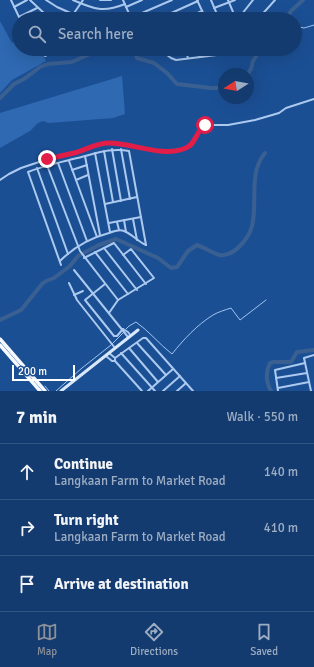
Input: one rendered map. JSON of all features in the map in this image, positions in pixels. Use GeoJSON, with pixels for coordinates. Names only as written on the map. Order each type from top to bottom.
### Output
{"type":"FeatureCollection","features":[{"type":"Feature","properties":{"kind":"main road"},"geometry":{"type":"LineString","coordinates":[[0,339],[45,391]]}},
{"type":"Feature","properties":{"kind":"main road"},"geometry":{"type":"LineString","coordinates":[[0,345],[40,391]]}},
{"type":"Feature","properties":{"kind":"street"},"geometry":{"type":"LineString","coordinates":[[11,0],[16,12]]}},
{"type":"Feature","properties":{"kind":"street"},"geometry":{"type":"LineString","coordinates":[[14,7],[28,0],[42,12]]}},
{"type":"Feature","properties":{"kind":"street"},"geometry":{"type":"LineString","coordinates":[[46,0],[68,12]]}},
{"type":"Feature","properties":{"kind":"street"},"geometry":{"type":"LineString","coordinates":[[73,0],[105,10],[125,6],[142,0]]}},
{"type":"Feature","properties":{"kind":"street"},"geometry":{"type":"LineString","coordinates":[[74,12],[83,0]]}},
{"type":"Feature","properties":{"kind":"street"},"geometry":{"type":"LineString","coordinates":[[100,0],[111,0]]}},
{"type":"Feature","properties":{"kind":"street"},"geometry":{"type":"LineString","coordinates":[[123,0],[127,12]]}},
{"type":"Feature","properties":{"kind":"street"},"geometry":{"type":"LineString","coordinates":[[144,12],[172,0]]}},
{"type":"Feature","properties":{"kind":"street"},"geometry":{"type":"LineString","coordinates":[[211,0],[216,12]]}},
{"type":"Feature","properties":{"kind":"street"},"geometry":{"type":"LineString","coordinates":[[214,8],[228,1],[235,0]]}},
{"type":"Feature","properties":{"kind":"street"},"geometry":{"type":"LineString","coordinates":[[243,12],[253,0]]}},
{"type":"Feature","properties":{"kind":"street"},"geometry":{"type":"LineString","coordinates":[[264,12],[275,0]]}},
{"type":"Feature","properties":{"kind":"street"},"geometry":{"type":"LineString","coordinates":[[173,12],[197,1],[202,11]]}},
{"type":"Feature","properties":{"kind":"street"},"geometry":{"type":"LineString","coordinates":[[228,1],[234,12]]}},
{"type":"Feature","properties":{"kind":"street"},"geometry":{"type":"LineString","coordinates":[[29,12],[37,8]]}},
{"type":"Feature","properties":{"kind":"street"},"geometry":{"type":"LineString","coordinates":[[168,56],[173,60],[199,56]]}},
{"type":"Feature","properties":{"kind":"street"},"geometry":{"type":"LineString","coordinates":[[0,180],[14,171],[45,160],[72,154],[92,146],[109,143],[146,149],[173,151],[188,147],[201,128],[205,125],[232,124],[255,120],[279,113],[286,108],[314,99]]}},
{"type":"Feature","properties":{"kind":"street"},"geometry":{"type":"LineString","coordinates":[[112,149],[121,200]]}},
{"type":"Feature","properties":{"kind":"street"},"geometry":{"type":"LineString","coordinates":[[60,261],[78,246],[87,241],[97,236],[119,230],[126,232],[137,241],[146,245],[129,151],[112,149],[46,165],[28,172],[61,265]]}},
{"type":"Feature","properties":{"kind":"street"},"geometry":{"type":"LineString","coordinates":[[121,150],[130,199]]}},
{"type":"Feature","properties":{"kind":"street"},"geometry":{"type":"LineString","coordinates":[[104,151],[113,202]]}},
{"type":"Feature","properties":{"kind":"street"},"geometry":{"type":"LineString","coordinates":[[94,153],[110,232]]}},
{"type":"Feature","properties":{"kind":"street"},"geometry":{"type":"LineString","coordinates":[[85,156],[100,235]]}},
{"type":"Feature","properties":{"kind":"street"},"geometry":{"type":"LineString","coordinates":[[45,160],[83,257],[118,300]]}},
{"type":"Feature","properties":{"kind":"street"},"geometry":{"type":"LineString","coordinates":[[69,160],[97,236]]}},
{"type":"Feature","properties":{"kind":"street"},"geometry":{"type":"LineString","coordinates":[[58,163],[87,241]]}},
{"type":"Feature","properties":{"kind":"street"},"geometry":{"type":"LineString","coordinates":[[72,170],[87,165]]}},
{"type":"Feature","properties":{"kind":"street"},"geometry":{"type":"LineString","coordinates":[[37,168],[68,254]]}},
{"type":"Feature","properties":{"kind":"street"},"geometry":{"type":"LineString","coordinates":[[76,180],[88,176]]}},
{"type":"Feature","properties":{"kind":"street"},"geometry":{"type":"LineString","coordinates":[[105,204],[137,197]]}},
{"type":"Feature","properties":{"kind":"street"},"geometry":{"type":"LineString","coordinates":[[108,223],[141,217]]}},
{"type":"Feature","properties":{"kind":"street"},"geometry":{"type":"LineString","coordinates":[[133,219],[137,241]]}},
{"type":"Feature","properties":{"kind":"street"},"geometry":{"type":"LineString","coordinates":[[124,220],[126,232]]}},
{"type":"Feature","properties":{"kind":"street"},"geometry":{"type":"LineString","coordinates":[[117,222],[119,230]]}},
{"type":"Feature","properties":{"kind":"street"},"geometry":{"type":"LineString","coordinates":[[83,257],[114,243],[146,284]]}},
{"type":"Feature","properties":{"kind":"street"},"geometry":{"type":"LineString","coordinates":[[104,248],[137,290]]}},
{"type":"Feature","properties":{"kind":"street"},"geometry":{"type":"LineString","coordinates":[[109,313],[118,300],[137,290],[154,278],[132,249],[123,255]]}},
{"type":"Feature","properties":{"kind":"street"},"geometry":{"type":"LineString","coordinates":[[95,252],[128,294]]}},
{"type":"Feature","properties":{"kind":"street"},"geometry":{"type":"LineString","coordinates":[[74,270],[130,337]]}},
{"type":"Feature","properties":{"kind":"street"},"geometry":{"type":"LineString","coordinates":[[69,283],[77,300],[115,348]]}},
{"type":"Feature","properties":{"kind":"street"},"geometry":{"type":"LineString","coordinates":[[105,284],[85,300],[114,336],[116,337],[123,329]]}},
{"type":"Feature","properties":{"kind":"street"},"geometry":{"type":"LineString","coordinates":[[74,295],[83,291]]}},
{"type":"Feature","properties":{"kind":"street"},"geometry":{"type":"LineString","coordinates":[[61,391],[138,330]]}},
{"type":"Feature","properties":{"kind":"street"},"geometry":{"type":"LineString","coordinates":[[115,360],[121,353],[145,338],[192,391]]}},
{"type":"Feature","properties":{"kind":"street"},"geometry":{"type":"LineString","coordinates":[[137,343],[166,375]]}},
{"type":"Feature","properties":{"kind":"street"},"geometry":{"type":"LineString","coordinates":[[129,348],[158,382]]}},
{"type":"Feature","properties":{"kind":"street"},"geometry":{"type":"LineString","coordinates":[[109,353],[142,391]]}},
{"type":"Feature","properties":{"kind":"street"},"geometry":{"type":"LineString","coordinates":[[121,353],[155,391]]}},
{"type":"Feature","properties":{"kind":"street"},"geometry":{"type":"LineString","coordinates":[[105,355],[110,360],[115,360]]}},
{"type":"Feature","properties":{"kind":"street"},"geometry":{"type":"LineString","coordinates":[[311,391],[304,358],[314,355]]}},
{"type":"Feature","properties":{"kind":"street"},"geometry":{"type":"LineString","coordinates":[[305,363],[275,370],[278,389],[309,382]]}},
{"type":"Feature","properties":{"kind":"street"},"geometry":{"type":"LineString","coordinates":[[148,391],[173,369]]}},
{"type":"Feature","properties":{"kind":"street"},"geometry":{"type":"LineString","coordinates":[[276,378],[307,373]]}},
{"type":"Feature","properties":{"kind":"street"},"geometry":{"type":"LineString","coordinates":[[163,391],[180,376]]}},
{"type":"Feature","properties":{"kind":"street"},"geometry":{"type":"LineString","coordinates":[[177,391],[186,383]]}},
{"type":"Feature","properties":{"kind":"shaded area"},"geometry":{"type":"Polygon","coordinates":[[[0,21],[12,43],[12,56],[43,56],[46,61],[12,80],[0,93],[0,21]]]}},
{"type":"Feature","properties":{"kind":"shaded area"},"geometry":{"type":"Polygon","coordinates":[[[122,76],[125,114],[113,118],[49,123],[43,121],[38,123],[30,131],[0,148],[0,113],[122,76]]]}},
{"type":"Feature","properties":{"kind":"waterway"},"geometry":{"type":"LineString","coordinates":[[290,12],[303,0]]}},
{"type":"Feature","properties":{"kind":"waterway"},"geometry":{"type":"LineString","coordinates":[[302,28],[314,25]]}},
{"type":"Feature","properties":{"kind":"waterway"},"geometry":{"type":"LineString","coordinates":[[0,98],[14,84],[24,79],[40,67],[48,64],[72,62],[85,56]]}},
{"type":"Feature","properties":{"kind":"waterway"},"geometry":{"type":"LineString","coordinates":[[136,56],[137,58],[154,63],[167,73],[177,84],[218,88]]}},
{"type":"Feature","properties":{"kind":"waterway"},"geometry":{"type":"LineString","coordinates":[[251,68],[256,56]]}},
{"type":"Feature","properties":{"kind":"waterway"},"geometry":{"type":"LineString","coordinates":[[0,320],[21,310],[42,284],[54,278],[70,266],[78,256],[99,245],[116,239],[158,258],[171,268],[177,267],[188,251],[197,245],[220,255],[225,255],[235,250],[248,236],[252,226],[254,217],[255,179],[260,161],[265,153]]}},
{"type":"Feature","properties":{"kind":"waterway"},"geometry":{"type":"LineString","coordinates":[[126,329],[136,322],[172,354],[191,333],[213,315],[231,308],[240,320],[266,300]]}},
{"type":"Feature","properties":{"kind":"waterway"},"geometry":{"type":"LineString","coordinates":[[56,391],[111,345],[124,332]]}},
{"type":"Feature","properties":{"kind":"waterway"},"geometry":{"type":"LineString","coordinates":[[271,391],[267,377],[267,370],[270,363],[291,362],[297,352],[314,350]]}},
{"type":"Feature","properties":{"kind":"waterway"},"geometry":{"type":"LineString","coordinates":[[45,386],[49,391]]}},
{"type":"Feature","properties":{"kind":"route"},"geometry":{"type":"LineString","coordinates":[[47,159],[72,154],[92,146],[109,143],[134,146],[142,149],[173,151],[188,147],[201,128],[205,125]]}}]}
